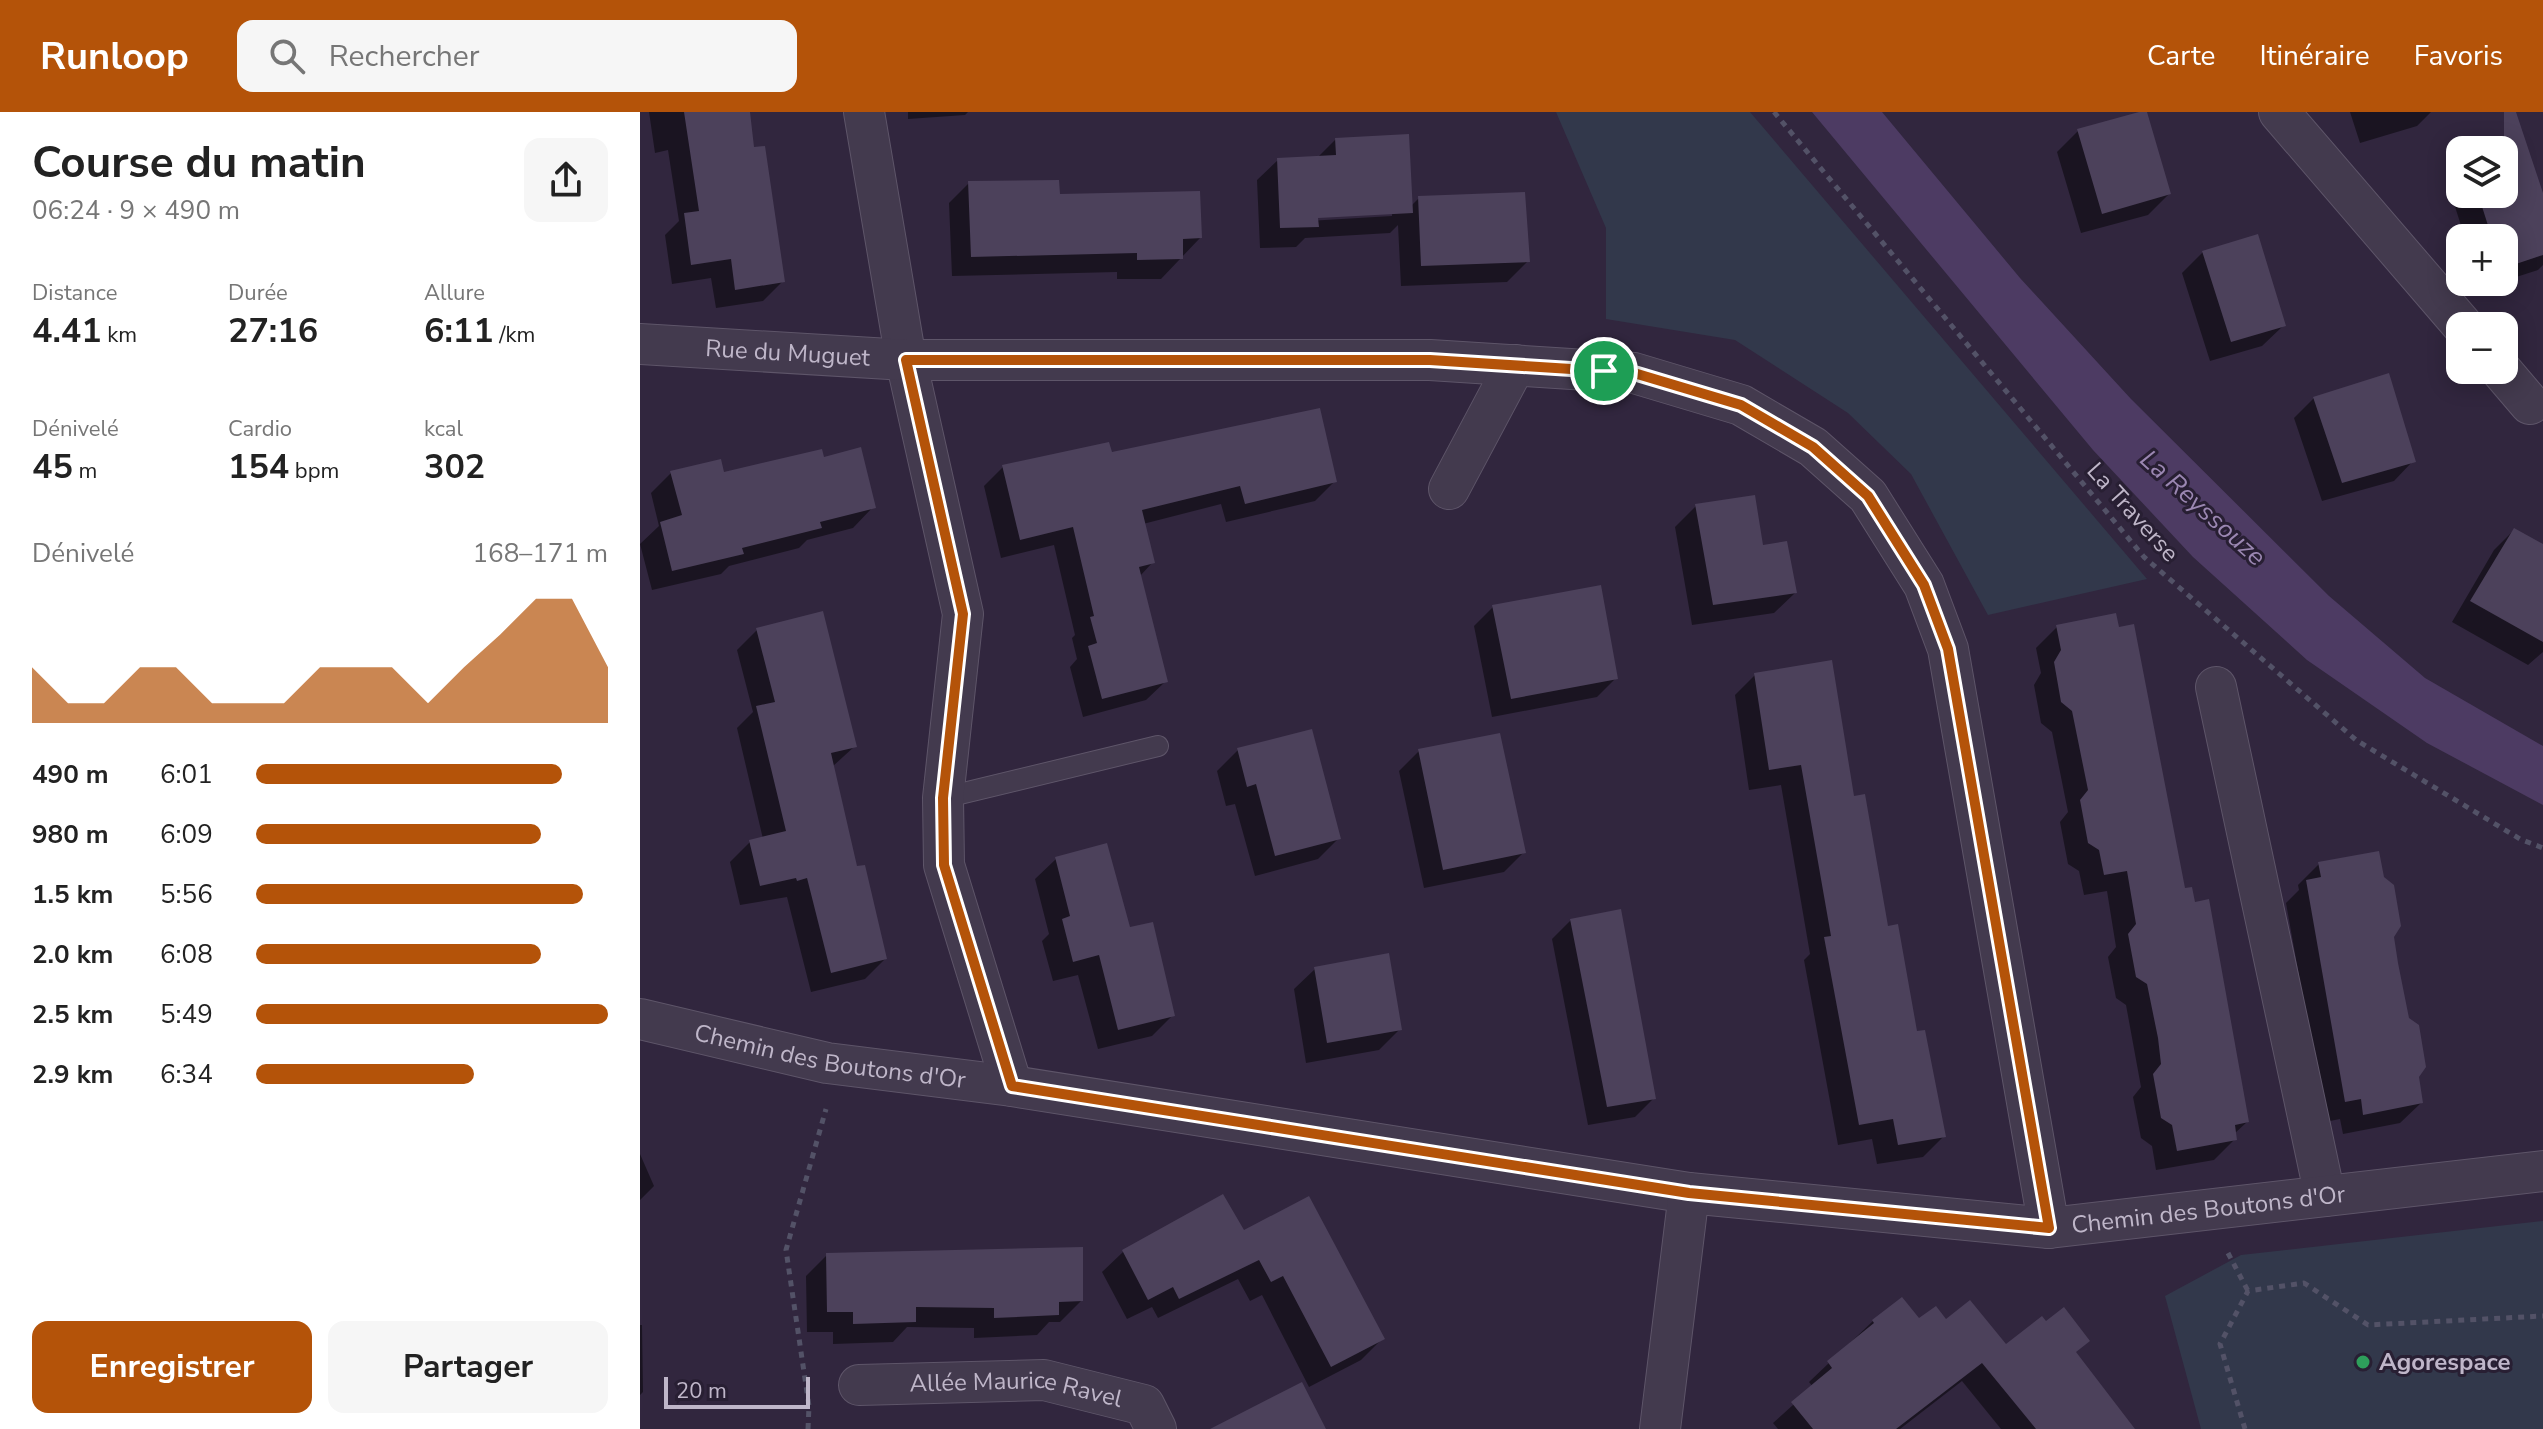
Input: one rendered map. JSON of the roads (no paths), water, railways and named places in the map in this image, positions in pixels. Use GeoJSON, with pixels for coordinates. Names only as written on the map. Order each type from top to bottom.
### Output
{"type":"FeatureCollection","features":[{"type":"Feature","properties":{"kind":"street"},"geometry":{"type":"LineString","coordinates":[[864,112],[906,360],[963,614],[943,798],[944,865],[1012,1086]]}},
{"type":"Feature","properties":{"kind":"street"},"geometry":{"type":"LineString","coordinates":[[2279,112],[2451,312]]}},
{"type":"Feature","properties":{"kind":"street","name":"Rue du Muguet"},"geometry":{"type":"LineString","coordinates":[[640,344],[906,360],[1430,360],[1634,373],[1741,405],[1813,447],[1868,496],[1924,585],[1948,649],[2049,1228]]}},
{"type":"Feature","properties":{"kind":"street"},"geometry":{"type":"LineString","coordinates":[[1449,489],[1515,365]]}},
{"type":"Feature","properties":{"kind":"street"},"geometry":{"type":"LineString","coordinates":[[2513,384],[2530,404]]}},
{"type":"Feature","properties":{"kind":"street"},"geometry":{"type":"LineString","coordinates":[[2216,687],[2325,1196]]}},
{"type":"Feature","properties":{"kind":"street","name":"Chemin des Boutons d'Or"},"geometry":{"type":"LineString","coordinates":[[640,1019],[839,1064],[1012,1086],[1689,1193],[2049,1228],[2543,1171]]}},
{"type":"Feature","properties":{"kind":"street"},"geometry":{"type":"LineString","coordinates":[[1660,1429],[1689,1193]]}},
{"type":"Feature","properties":{"kind":"street","name":"Allée Maurice Ravel"},"geometry":{"type":"LineString","coordinates":[[859,1385],[1044,1380],[1144,1405],[1156,1429]]}},
{"type":"Feature","properties":{"kind":"lane"},"geometry":{"type":"LineString","coordinates":[[943,798],[1158,746]]}},
{"type":"Feature","properties":{"kind":"water","name":"La Reyssouze"},"geometry":{"type":"Polygon","coordinates":[[[1812,112],[1882,112],[2020,278],[2131,399],[2329,596],[2425,678],[2543,746],[2543,805],[2427,743],[2307,660],[2193,557],[2093,450],[1812,112]]]}},
{"type":"Feature","properties":{"kind":"place","name":"Agorespace"},"geometry":{"type":"Point","coordinates":[2363,1362]}}]}
